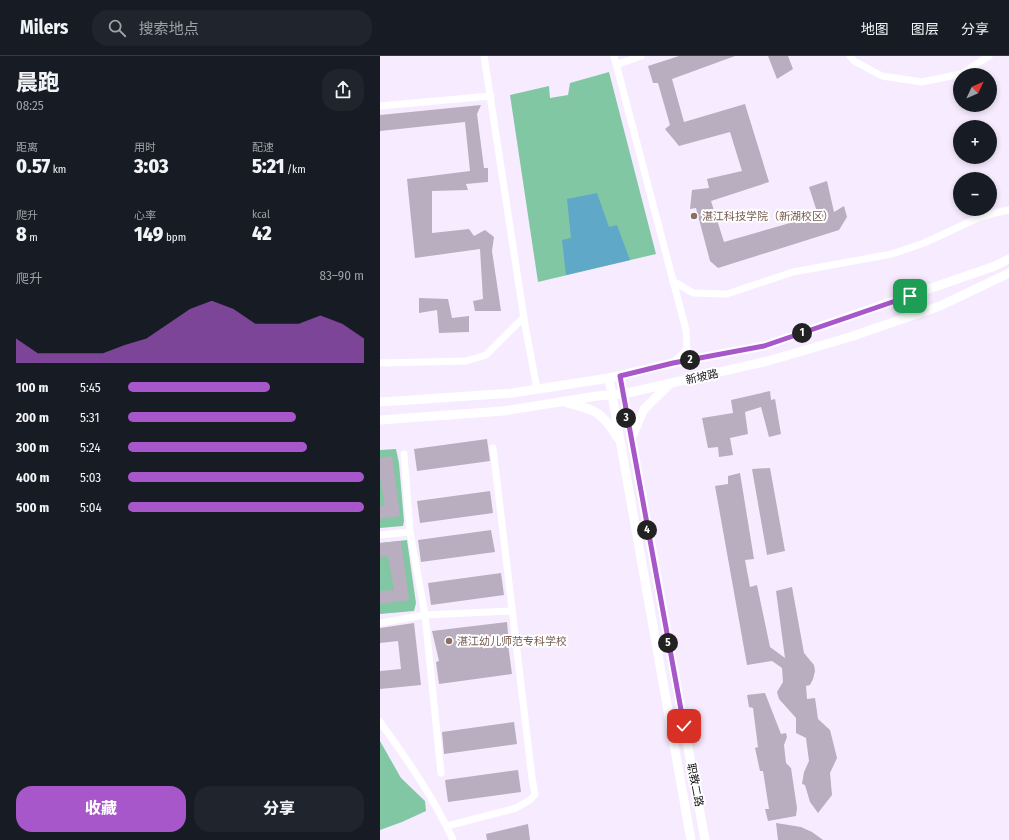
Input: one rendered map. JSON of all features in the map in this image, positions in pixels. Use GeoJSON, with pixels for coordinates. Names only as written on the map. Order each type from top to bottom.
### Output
{"type":"FeatureCollection","features":[{"type":"Feature","properties":{"kind":"street"},"geometry":{"type":"LineString","coordinates":[[484,56],[524,317],[537,389]]}},
{"type":"Feature","properties":{"kind":"street"},"geometry":{"type":"LineString","coordinates":[[614,56],[686,330],[687,349],[673,363]]}},
{"type":"Feature","properties":{"kind":"street"},"geometry":{"type":"LineString","coordinates":[[616,65],[641,56]]}},
{"type":"Feature","properties":{"kind":"street"},"geometry":{"type":"LineString","coordinates":[[850,56],[854,61],[882,76],[922,82],[961,74],[989,56]]}},
{"type":"Feature","properties":{"kind":"street"},"geometry":{"type":"LineString","coordinates":[[380,106],[491,96]]}},
{"type":"Feature","properties":{"kind":"street"},"geometry":{"type":"LineString","coordinates":[[673,280],[693,293],[727,294],[793,272],[892,254],[924,243],[976,219],[995,212],[1009,210]]}},
{"type":"Feature","properties":{"kind":"street","name":"新坡路"},"geometry":{"type":"LineString","coordinates":[[620,376],[673,363],[764,346],[960,279],[1009,259]]}},
{"type":"Feature","properties":{"kind":"street","name":"新坡路"},"geometry":{"type":"LineString","coordinates":[[380,420],[503,411],[623,394],[671,384],[768,361],[850,337],[940,306],[1009,273]]}},
{"type":"Feature","properties":{"kind":"street"},"geometry":{"type":"LineString","coordinates":[[380,363],[466,361],[486,355],[524,317]]}},
{"type":"Feature","properties":{"kind":"street"},"geometry":{"type":"LineString","coordinates":[[380,402],[512,393],[620,376]]}},
{"type":"Feature","properties":{"kind":"street","name":"职教二路"},"geometry":{"type":"LineString","coordinates":[[620,376],[705,840]]}},
{"type":"Feature","properties":{"kind":"street","name":"职教二路"},"geometry":{"type":"LineString","coordinates":[[609,378],[692,840]]}},
{"type":"Feature","properties":{"kind":"street"},"geometry":{"type":"LineString","coordinates":[[631,440],[639,417],[644,409],[671,384]]}},
{"type":"Feature","properties":{"kind":"street"},"geometry":{"type":"LineString","coordinates":[[564,402],[591,409],[599,414],[608,421],[621,442]]}},
{"type":"Feature","properties":{"kind":"street"},"geometry":{"type":"LineString","coordinates":[[447,826],[516,808],[530,800],[535,794],[493,448]]}},
{"type":"Feature","properties":{"kind":"street"},"geometry":{"type":"LineString","coordinates":[[404,454],[410,532],[425,615],[441,773]]}},
{"type":"Feature","properties":{"kind":"street"},"geometry":{"type":"LineString","coordinates":[[380,535],[410,532]]}},
{"type":"Feature","properties":{"kind":"street"},"geometry":{"type":"LineString","coordinates":[[380,623],[425,615],[512,611]]}},
{"type":"Feature","properties":{"kind":"street"},"geometry":{"type":"LineString","coordinates":[[380,722],[399,748],[447,826],[453,840]]}},
{"type":"Feature","properties":{"kind":"green space"},"geometry":{"type":"Polygon","coordinates":[[[609,72],[656,254],[538,282],[510,95],[549,86],[550,98],[568,95],[570,83],[609,72]]]}},
{"type":"Feature","properties":{"kind":"green space"},"geometry":{"type":"Polygon","coordinates":[[[396,449],[399,463],[404,521],[403,526],[380,528],[380,450],[396,449]]]}},
{"type":"Feature","properties":{"kind":"green space"},"geometry":{"type":"Polygon","coordinates":[[[407,540],[416,603],[414,611],[380,614],[380,543],[407,540]]]}},
{"type":"Feature","properties":{"kind":"green space"},"geometry":{"type":"Polygon","coordinates":[[[380,741],[401,778],[425,801],[426,811],[380,830],[380,741]]]}},
{"type":"Feature","properties":{"kind":"water"},"geometry":{"type":"Polygon","coordinates":[[[597,193],[609,227],[617,225],[630,260],[566,275],[562,240],[571,238],[567,199],[597,193]]]}},
{"type":"Feature","properties":{"kind":"building"},"geometry":{"type":"Polygon","coordinates":[[[679,56],[735,56],[672,79],[684,122],[745,104],[769,182],[711,201],[724,242],[818,215],[809,187],[827,181],[834,212],[844,206],[847,217],[839,230],[718,268],[710,261],[696,208],[690,209],[692,190],[709,188],[707,179],[742,171],[730,132],[679,146],[665,129],[670,125],[658,83],[653,83],[648,66],[679,56]]]}},
{"type":"Feature","properties":{"kind":"building"},"geometry":{"type":"Polygon","coordinates":[[[768,56],[788,56],[793,69],[777,79],[768,56]]]}},
{"type":"Feature","properties":{"kind":"building"},"geometry":{"type":"Polygon","coordinates":[[[481,105],[477,114],[484,168],[488,168],[488,182],[466,184],[468,190],[432,191],[432,233],[469,229],[474,236],[485,230],[494,237],[492,251],[501,311],[475,311],[473,301],[483,299],[480,249],[415,258],[407,179],[470,171],[465,122],[380,131],[380,115],[481,105]]]}},
{"type":"Feature","properties":{"kind":"building"},"geometry":{"type":"Polygon","coordinates":[[[419,298],[448,299],[452,318],[469,316],[469,332],[439,333],[437,310],[419,313],[419,298]]]}},
{"type":"Feature","properties":{"kind":"building"},"geometry":{"type":"Polygon","coordinates":[[[770,391],[771,400],[775,399],[781,434],[769,437],[761,407],[745,412],[748,434],[730,438],[733,455],[719,457],[718,447],[708,448],[702,418],[733,413],[731,400],[770,391]]]}},
{"type":"Feature","properties":{"kind":"building"},"geometry":{"type":"Polygon","coordinates":[[[487,439],[490,461],[417,471],[414,449],[487,439]]]}},
{"type":"Feature","properties":{"kind":"building"},"geometry":{"type":"Polygon","coordinates":[[[392,456],[400,516],[380,519],[380,506],[385,506],[380,477],[380,458],[392,456]]]}},
{"type":"Feature","properties":{"kind":"building"},"geometry":{"type":"Polygon","coordinates":[[[770,468],[785,551],[767,555],[752,469],[770,468]]]}},
{"type":"Feature","properties":{"kind":"building"},"geometry":{"type":"Polygon","coordinates":[[[740,473],[754,559],[745,560],[750,587],[757,585],[770,647],[785,658],[776,591],[792,587],[804,653],[814,665],[815,671],[810,685],[806,686],[807,699],[815,698],[818,719],[830,730],[837,758],[830,773],[832,795],[818,813],[810,802],[805,785],[802,784],[804,772],[809,761],[806,738],[796,733],[796,718],[779,699],[777,692],[783,682],[782,668],[772,661],[747,665],[715,486],[728,484],[728,476],[740,473]]]}},
{"type":"Feature","properties":{"kind":"building"},"geometry":{"type":"Polygon","coordinates":[[[490,491],[493,513],[420,523],[417,501],[490,491]]]}},
{"type":"Feature","properties":{"kind":"building"},"geometry":{"type":"Polygon","coordinates":[[[491,530],[495,552],[421,562],[418,540],[491,530]]]}},
{"type":"Feature","properties":{"kind":"building"},"geometry":{"type":"Polygon","coordinates":[[[401,541],[409,600],[380,604],[380,591],[394,590],[388,556],[380,557],[380,543],[401,541]]]}},
{"type":"Feature","properties":{"kind":"building"},"geometry":{"type":"Polygon","coordinates":[[[501,573],[504,595],[431,605],[428,583],[501,573]]]}},
{"type":"Feature","properties":{"kind":"building"},"geometry":{"type":"Polygon","coordinates":[[[507,622],[512,674],[439,684],[436,662],[439,661],[432,631],[507,622]]]}},
{"type":"Feature","properties":{"kind":"building"},"geometry":{"type":"Polygon","coordinates":[[[414,623],[421,685],[380,689],[380,671],[401,669],[398,641],[380,643],[380,628],[414,623]]]}},
{"type":"Feature","properties":{"kind":"building"},"geometry":{"type":"Polygon","coordinates":[[[765,693],[781,734],[786,733],[787,737],[784,745],[786,763],[791,768],[797,808],[796,816],[768,821],[765,809],[769,809],[763,771],[760,771],[755,748],[758,747],[753,708],[749,707],[747,695],[765,693]]]}},
{"type":"Feature","properties":{"kind":"building"},"geometry":{"type":"Polygon","coordinates":[[[514,722],[517,744],[444,754],[442,732],[514,722]]]}},
{"type":"Feature","properties":{"kind":"building"},"geometry":{"type":"Polygon","coordinates":[[[518,770],[521,792],[448,802],[445,780],[518,770]]]}},
{"type":"Feature","properties":{"kind":"building"},"geometry":{"type":"Polygon","coordinates":[[[776,823],[801,827],[812,832],[823,840],[778,840],[776,823]]]}},
{"type":"Feature","properties":{"kind":"building"},"geometry":{"type":"Polygon","coordinates":[[[528,824],[530,840],[487,840],[486,834],[528,824]]]}},
{"type":"Feature","properties":{"kind":"place","name":"湛江科技学院（新湖校区）"},"geometry":{"type":"Point","coordinates":[694,216]}},
{"type":"Feature","properties":{"kind":"place","name":"湛江幼儿师范专科学校"},"geometry":{"type":"Point","coordinates":[449,641]}},
{"type":"Feature","properties":{"kind":"route"},"geometry":{"type":"LineString","coordinates":[[684,726],[626,417],[620,376],[673,363],[764,346],[910,296]]}}]}
